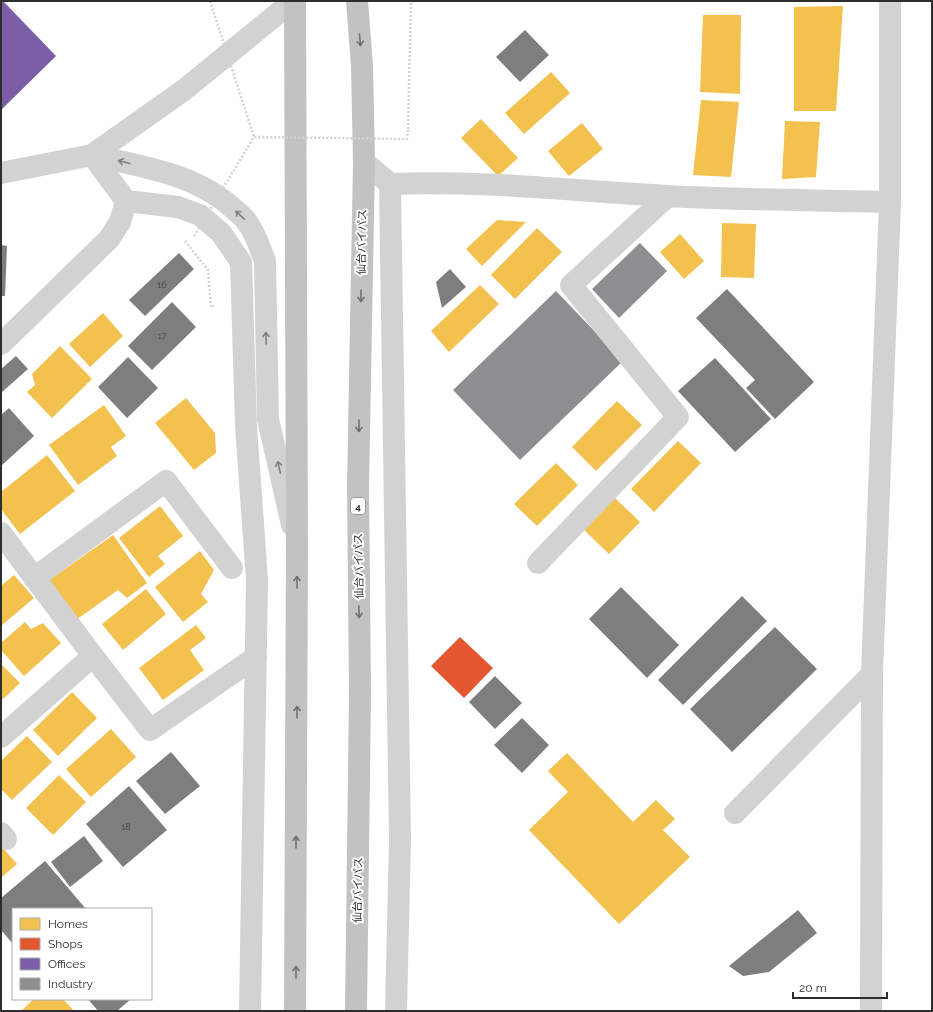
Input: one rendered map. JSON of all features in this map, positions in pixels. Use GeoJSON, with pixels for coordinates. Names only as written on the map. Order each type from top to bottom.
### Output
{"type":"FeatureCollection","features":[{"type":"Feature","properties":{"kind":"highway"},"geometry":{"type":"LineString","coordinates":[[294,1],[297,546],[295,1011]]}},
{"type":"Feature","properties":{"kind":"highway","name":"仙台バイパス"},"geometry":{"type":"LineString","coordinates":[[356,1011],[360,693],[358,487],[364,162],[362,66],[357,1]]}},
{"type":"Feature","properties":{"kind":"street"},"geometry":{"type":"LineString","coordinates":[[92,155],[184,90],[294,1]]}},
{"type":"Feature","properties":{"kind":"street"},"geometry":{"type":"LineString","coordinates":[[871,1011],[872,674],[890,202],[890,1]]}},
{"type":"Feature","properties":{"kind":"street"},"geometry":{"type":"LineString","coordinates":[[92,155],[126,201],[178,207],[200,215],[221,233],[240,262],[246,426],[257,580],[250,1011]]}},
{"type":"Feature","properties":{"kind":"street"},"geometry":{"type":"LineString","coordinates":[[1,173],[92,155],[171,173],[201,185],[223,199],[247,221],[258,240],[265,261],[268,419],[297,546]]}},
{"type":"Feature","properties":{"kind":"street"},"geometry":{"type":"LineString","coordinates":[[364,162],[390,184],[426,182],[490,184],[668,196],[890,202]]}},
{"type":"Feature","properties":{"kind":"street"},"geometry":{"type":"LineString","coordinates":[[390,184],[400,840],[396,1011]]}},
{"type":"Feature","properties":{"kind":"street"},"geometry":{"type":"LineString","coordinates":[[538,563],[678,417],[571,285],[668,196]]}},
{"type":"Feature","properties":{"kind":"street"},"geometry":{"type":"LineString","coordinates":[[1,344],[108,239],[120,222],[126,201]]}},
{"type":"Feature","properties":{"kind":"street"},"geometry":{"type":"LineString","coordinates":[[34,578],[166,481],[232,568]]}},
{"type":"Feature","properties":{"kind":"street"},"geometry":{"type":"LineString","coordinates":[[4,545],[34,578],[92,656],[150,730],[256,657]]}},
{"type":"Feature","properties":{"kind":"street"},"geometry":{"type":"LineString","coordinates":[[1,737],[92,656]]}},
{"type":"Feature","properties":{"kind":"street"},"geometry":{"type":"LineString","coordinates":[[735,813],[872,674]]}},
{"type":"Feature","properties":{"kind":"path"},"geometry":{"type":"LineString","coordinates":[[194,236],[254,137],[210,1]]}},
{"type":"Feature","properties":{"kind":"path"},"geometry":{"type":"LineString","coordinates":[[254,137],[407,139],[411,1]]}},
{"type":"Feature","properties":{"kind":"path"},"geometry":{"type":"LineString","coordinates":[[184,239],[208,270],[211,306],[217,306]]}},
{"type":"Feature","properties":{"kind":"building: Homes"},"geometry":{"type":"Polygon","coordinates":[[[843,6],[836,111],[794,111],[794,7],[843,6]]]}},
{"type":"Feature","properties":{"kind":"building: Homes"},"geometry":{"type":"Polygon","coordinates":[[[703,15],[741,15],[740,94],[700,92],[703,15]]]}},
{"type":"Feature","properties":{"kind":"building: Homes"},"geometry":{"type":"Polygon","coordinates":[[[551,72],[570,93],[524,134],[505,113],[551,72]]]}},
{"type":"Feature","properties":{"kind":"building: Homes"},"geometry":{"type":"Polygon","coordinates":[[[701,100],[739,102],[731,177],[693,175],[701,100]]]}},
{"type":"Feature","properties":{"kind":"building: Homes"},"geometry":{"type":"Polygon","coordinates":[[[481,119],[518,158],[498,176],[461,138],[481,119]]]}},
{"type":"Feature","properties":{"kind":"building: Homes"},"geometry":{"type":"Polygon","coordinates":[[[785,121],[820,122],[816,177],[782,179],[785,121]]]}},
{"type":"Feature","properties":{"kind":"building: Homes"},"geometry":{"type":"Polygon","coordinates":[[[582,123],[603,149],[569,176],[548,151],[582,123]]]}},
{"type":"Feature","properties":{"kind":"building: Homes"},"geometry":{"type":"Polygon","coordinates":[[[497,220],[526,222],[482,266],[466,249],[497,220]]]}},
{"type":"Feature","properties":{"kind":"building: Homes"},"geometry":{"type":"Polygon","coordinates":[[[722,223],[756,224],[754,278],[721,277],[722,223]]]}},
{"type":"Feature","properties":{"kind":"building: Homes"},"geometry":{"type":"Polygon","coordinates":[[[537,228],[562,252],[515,299],[491,275],[537,228]]]}},
{"type":"Feature","properties":{"kind":"building: Homes"},"geometry":{"type":"Polygon","coordinates":[[[680,234],[704,261],[684,279],[660,252],[680,234]]]}},
{"type":"Feature","properties":{"kind":"building: Homes"},"geometry":{"type":"Polygon","coordinates":[[[480,285],[499,304],[449,352],[431,331],[480,285]]]}},
{"type":"Feature","properties":{"kind":"building: Homes"},"geometry":{"type":"Polygon","coordinates":[[[103,313],[123,336],[90,367],[69,344],[103,313]]]}},
{"type":"Feature","properties":{"kind":"building: Homes"},"geometry":{"type":"Polygon","coordinates":[[[60,346],[92,379],[52,418],[27,392],[35,385],[32,374],[60,346]]]}},
{"type":"Feature","properties":{"kind":"building: Homes"},"geometry":{"type":"Polygon","coordinates":[[[186,398],[215,433],[216,453],[194,470],[155,423],[186,398]]]}},
{"type":"Feature","properties":{"kind":"building: Homes"},"geometry":{"type":"Polygon","coordinates":[[[617,401],[642,425],[596,471],[572,447],[617,401]]]}},
{"type":"Feature","properties":{"kind":"building: Homes"},"geometry":{"type":"Polygon","coordinates":[[[104,405],[126,436],[111,447],[117,456],[78,485],[49,445],[104,405]]]}},
{"type":"Feature","properties":{"kind":"building: Homes"},"geometry":{"type":"Polygon","coordinates":[[[678,441],[701,463],[654,512],[631,489],[678,441]]]}},
{"type":"Feature","properties":{"kind":"building: Homes"},"geometry":{"type":"Polygon","coordinates":[[[47,455],[75,491],[20,534],[1,509],[1,492],[47,455]]]}},
{"type":"Feature","properties":{"kind":"building: Homes"},"geometry":{"type":"Polygon","coordinates":[[[556,463],[578,485],[537,526],[514,504],[556,463]]]}},
{"type":"Feature","properties":{"kind":"building: Homes"},"geometry":{"type":"Polygon","coordinates":[[[615,498],[640,522],[609,554],[584,530],[615,498]]]}},
{"type":"Feature","properties":{"kind":"building: Homes"},"geometry":{"type":"Polygon","coordinates":[[[160,506],[183,536],[158,556],[165,564],[149,577],[119,538],[160,506]]]}},
{"type":"Feature","properties":{"kind":"building: Homes"},"geometry":{"type":"Polygon","coordinates":[[[113,535],[147,583],[127,598],[118,590],[76,620],[48,581],[113,535]]]}},
{"type":"Feature","properties":{"kind":"building: Homes"},"geometry":{"type":"Polygon","coordinates":[[[200,551],[214,570],[201,594],[208,602],[183,622],[155,587],[200,551]]]}},
{"type":"Feature","properties":{"kind":"building: Homes"},"geometry":{"type":"Polygon","coordinates":[[[14,575],[34,598],[1,626],[1,586],[14,575]]]}},
{"type":"Feature","properties":{"kind":"building: Homes"},"geometry":{"type":"Polygon","coordinates":[[[146,589],[166,614],[123,650],[102,624],[146,589]]]}},
{"type":"Feature","properties":{"kind":"building: Homes"},"geometry":{"type":"Polygon","coordinates":[[[25,622],[31,629],[43,623],[61,643],[24,676],[1,650],[1,643],[25,622]]]}},
{"type":"Feature","properties":{"kind":"building: Homes"},"geometry":{"type":"Polygon","coordinates":[[[196,625],[206,638],[190,650],[204,670],[163,700],[139,668],[196,625]]]}},
{"type":"Feature","properties":{"kind":"building: Homes"},"geometry":{"type":"Polygon","coordinates":[[[1,664],[20,683],[1,701],[1,664]]]}},
{"type":"Feature","properties":{"kind":"building: Homes"},"geometry":{"type":"Polygon","coordinates":[[[72,692],[97,718],[58,756],[33,730],[72,692]]]}},
{"type":"Feature","properties":{"kind":"building: Homes"},"geometry":{"type":"Polygon","coordinates":[[[111,729],[136,757],[91,797],[66,769],[111,729]]]}},
{"type":"Feature","properties":{"kind":"building: Homes"},"geometry":{"type":"Polygon","coordinates":[[[27,736],[52,762],[12,800],[1,789],[1,761],[27,736]]]}},
{"type":"Feature","properties":{"kind":"building: Homes"},"geometry":{"type":"Polygon","coordinates":[[[567,753],[633,822],[656,800],[675,819],[663,830],[690,857],[619,924],[529,830],[568,792],[548,771],[567,753]]]}},
{"type":"Feature","properties":{"kind":"building: Homes"},"geometry":{"type":"Polygon","coordinates":[[[59,775],[86,802],[53,835],[26,808],[59,775]]]}},
{"type":"Feature","properties":{"kind":"building: Homes"},"geometry":{"type":"Polygon","coordinates":[[[1,846],[17,864],[1,878],[1,846]]]}},
{"type":"Feature","properties":{"kind":"building: Homes"},"geometry":{"type":"Polygon","coordinates":[[[33,1000],[64,1000],[74,1011],[21,1011],[33,1000]]]}},
{"type":"Feature","properties":{"kind":"building: Shops"},"geometry":{"type":"Polygon","coordinates":[[[460,637],[493,668],[464,698],[431,666],[460,637]]]}},
{"type":"Feature","properties":{"kind":"building: Offices"},"geometry":{"type":"Polygon","coordinates":[[[1,1],[3,1],[56,56],[1,110],[1,1]]]}},
{"type":"Feature","properties":{"kind":"building: Industry"},"geometry":{"type":"Polygon","coordinates":[[[640,243],[667,271],[619,318],[592,289],[640,243]]]}},
{"type":"Feature","properties":{"kind":"building: Industry"},"geometry":{"type":"Polygon","coordinates":[[[556,291],[623,361],[520,460],[453,390],[556,291]]]}},
{"type":"Feature","properties":{"kind":"building: Other"},"geometry":{"type":"Polygon","coordinates":[[[525,30],[549,55],[520,82],[496,57],[525,30]]]}},
{"type":"Feature","properties":{"kind":"building: Other"},"geometry":{"type":"Polygon","coordinates":[[[1,245],[7,246],[5,296],[1,296],[1,245]]]}},
{"type":"Feature","properties":{"kind":"building: Other"},"geometry":{"type":"Polygon","coordinates":[[[179,253],[194,269],[145,316],[129,300],[179,253]]]}},
{"type":"Feature","properties":{"kind":"building: Other"},"geometry":{"type":"Polygon","coordinates":[[[450,269],[466,287],[442,308],[436,282],[450,269]]]}},
{"type":"Feature","properties":{"kind":"building: Other"},"geometry":{"type":"Polygon","coordinates":[[[727,289],[814,382],[775,419],[746,388],[755,380],[696,318],[727,289]]]}},
{"type":"Feature","properties":{"kind":"building: Other"},"geometry":{"type":"Polygon","coordinates":[[[172,302],[196,327],[152,370],[128,346],[172,302]]]}},
{"type":"Feature","properties":{"kind":"building: Other"},"geometry":{"type":"Polygon","coordinates":[[[16,356],[28,369],[1,393],[1,369],[16,356]]]}},
{"type":"Feature","properties":{"kind":"building: Other"},"geometry":{"type":"Polygon","coordinates":[[[128,357],[158,388],[127,418],[98,387],[128,357]]]}},
{"type":"Feature","properties":{"kind":"building: Other"},"geometry":{"type":"Polygon","coordinates":[[[715,358],[771,419],[735,452],[678,391],[715,358]]]}},
{"type":"Feature","properties":{"kind":"building: Other"},"geometry":{"type":"Polygon","coordinates":[[[9,408],[34,436],[1,466],[1,415],[9,408]]]}},
{"type":"Feature","properties":{"kind":"building: Other"},"geometry":{"type":"Polygon","coordinates":[[[621,587],[679,645],[647,678],[589,619],[621,587]]]}},
{"type":"Feature","properties":{"kind":"building: Other"},"geometry":{"type":"Polygon","coordinates":[[[742,596],[767,621],[683,705],[658,680],[742,596]]]}},
{"type":"Feature","properties":{"kind":"building: Other"},"geometry":{"type":"Polygon","coordinates":[[[775,627],[817,669],[732,752],[690,709],[775,627]]]}},
{"type":"Feature","properties":{"kind":"building: Other"},"geometry":{"type":"Polygon","coordinates":[[[495,676],[522,703],[495,729],[469,702],[495,676]]]}},
{"type":"Feature","properties":{"kind":"building: Other"},"geometry":{"type":"Polygon","coordinates":[[[522,718],[549,745],[522,773],[494,745],[522,718]]]}},
{"type":"Feature","properties":{"kind":"building: Other"},"geometry":{"type":"Polygon","coordinates":[[[171,752],[200,786],[165,814],[136,781],[171,752]]]}},
{"type":"Feature","properties":{"kind":"building: Other"},"geometry":{"type":"Polygon","coordinates":[[[129,786],[167,830],[123,867],[86,824],[129,786]]]}},
{"type":"Feature","properties":{"kind":"building: Other"},"geometry":{"type":"Polygon","coordinates":[[[84,836],[103,861],[70,887],[51,862],[84,836]]]}},
{"type":"Feature","properties":{"kind":"building: Other"},"geometry":{"type":"Polygon","coordinates":[[[45,861],[85,908],[12,908],[12,943],[1,930],[1,898],[45,861]]]}},
{"type":"Feature","properties":{"kind":"building: Other"},"geometry":{"type":"Polygon","coordinates":[[[798,910],[817,933],[769,972],[743,976],[729,966],[798,910]]]}},
{"type":"Feature","properties":{"kind":"building: Other"},"geometry":{"type":"Polygon","coordinates":[[[89,1000],[130,1000],[117,1011],[98,1011],[89,1000]]]}}]}
